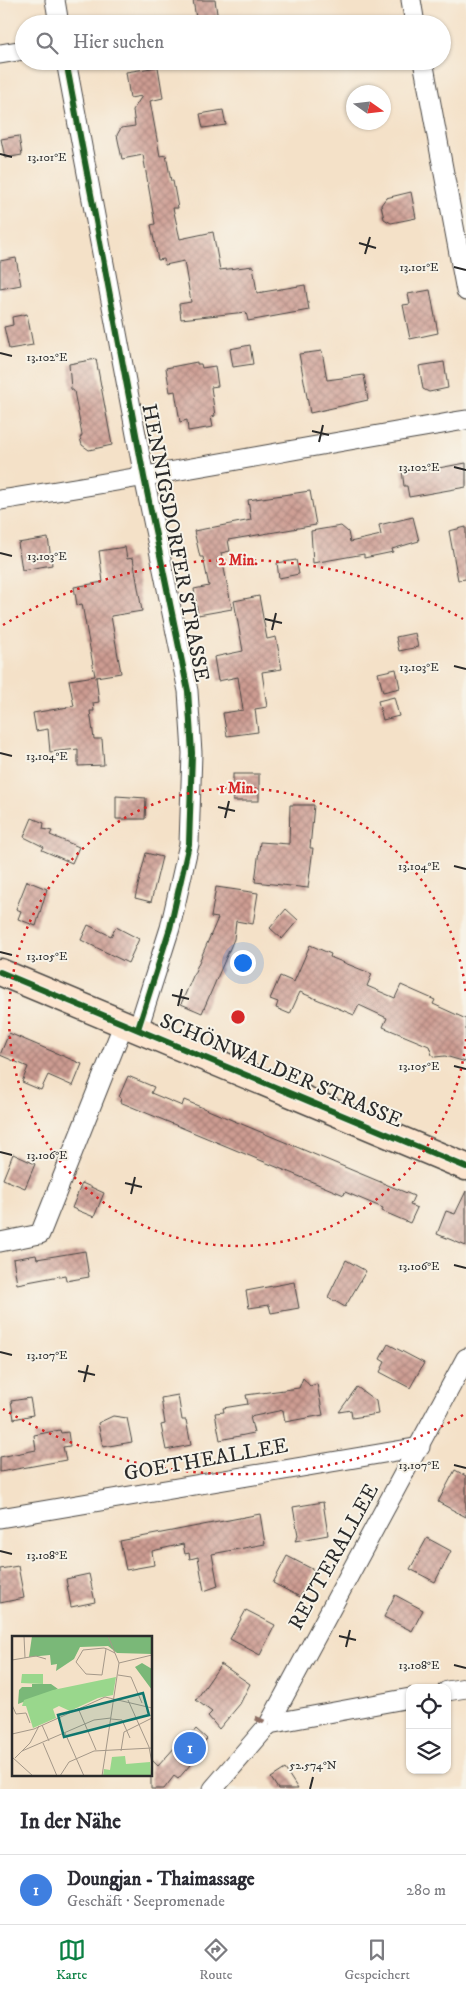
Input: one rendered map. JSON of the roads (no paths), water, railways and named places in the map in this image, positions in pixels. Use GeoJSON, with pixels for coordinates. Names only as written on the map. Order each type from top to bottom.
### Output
{"type":"FeatureCollection","features":[{"type":"Feature","properties":{"kind":"main road","name":"SCHÖNWALDER STRASSE"},"geometry":{"type":"LineString","coordinates":[[0,972],[466,1167]]}},
{"type":"Feature","properties":{"kind":"street"},"geometry":{"type":"LineString","coordinates":[[55,0],[58,15]]}},
{"type":"Feature","properties":{"kind":"street"},"geometry":{"type":"LineString","coordinates":[[411,0],[414,15]]}},
{"type":"Feature","properties":{"kind":"street"},"geometry":{"type":"LineString","coordinates":[[0,54],[15,52]]}},
{"type":"Feature","properties":{"kind":"street","name":"HENNIGSDORFER STRASSE"},"geometry":{"type":"LineString","coordinates":[[0,1242],[40,1234],[131,1026],[170,928],[189,844],[192,752],[188,691],[144,478],[68,70]]}},
{"type":"Feature","properties":{"kind":"street"},"geometry":{"type":"LineString","coordinates":[[424,70],[466,291]]}},
{"type":"Feature","properties":{"kind":"street"},"geometry":{"type":"LineString","coordinates":[[0,500],[144,478],[292,449],[466,420]]}},
{"type":"Feature","properties":{"kind":"street","name":"REUTERALLEE"},"geometry":{"type":"LineString","coordinates":[[213,1789],[269,1724],[420,1447],[466,1358]]}},
{"type":"Feature","properties":{"kind":"street","name":"GOETHEALLEE"},"geometry":{"type":"LineString","coordinates":[[0,1518],[420,1447]]}},
{"type":"Feature","properties":{"kind":"street"},"geometry":{"type":"LineString","coordinates":[[451,1690],[466,1688]]}},
{"type":"Feature","properties":{"kind":"street"},"geometry":{"type":"LineString","coordinates":[[269,1724],[406,1699]]}},
{"type":"Feature","properties":{"kind":"place","name":"Doungjan - Thaimassage"},"geometry":{"type":"Point","coordinates":[190,1748]}}]}
